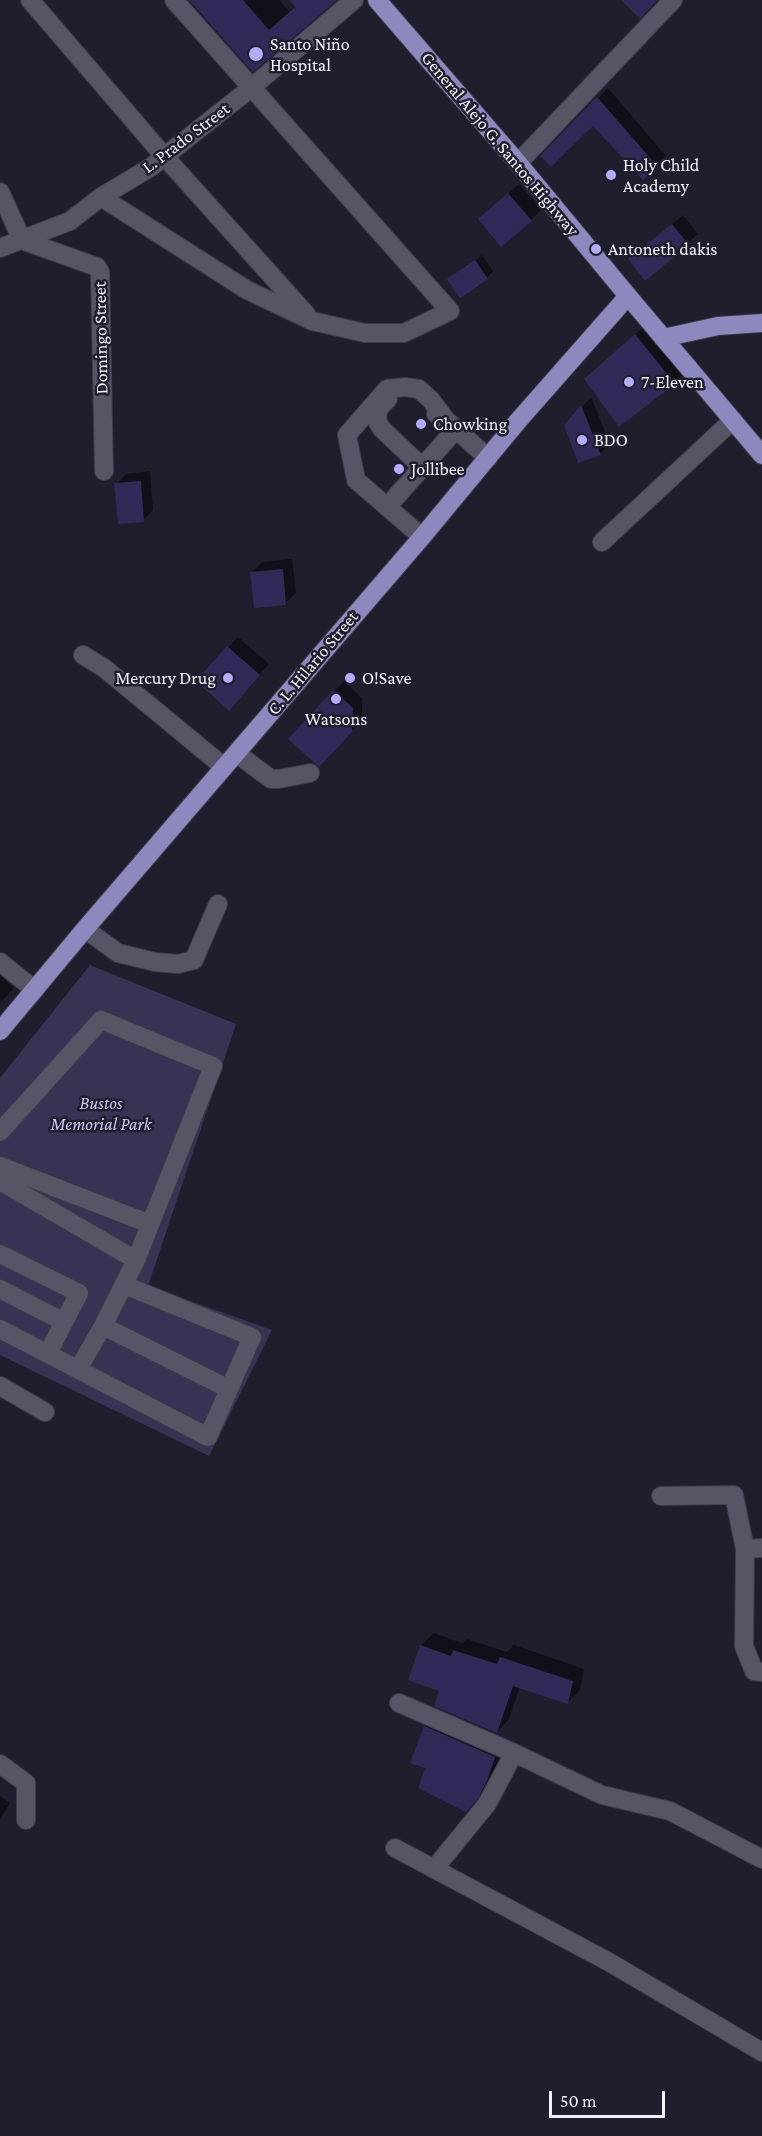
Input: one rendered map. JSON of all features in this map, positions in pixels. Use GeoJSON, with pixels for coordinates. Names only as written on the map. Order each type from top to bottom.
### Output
{"type":"FeatureCollection","features":[{"type":"Feature","properties":{"kind":"main road","name":"General Alejo G. Santos Highway"},"geometry":{"type":"LineString","coordinates":[[376,0],[518,163],[762,455]]}},
{"type":"Feature","properties":{"kind":"main road","name":"C. L. Hilario Street"},"geometry":{"type":"LineString","coordinates":[[0,1030],[628,297]]}},
{"type":"Feature","properties":{"kind":"main road"},"geometry":{"type":"LineString","coordinates":[[663,338],[718,326],[762,323]]}},
{"type":"Feature","properties":{"kind":"street"},"geometry":{"type":"LineString","coordinates":[[30,0],[164,156],[312,321]]}},
{"type":"Feature","properties":{"kind":"street"},"geometry":{"type":"LineString","coordinates":[[101,197],[247,290],[312,321],[365,333],[404,333],[450,311],[174,0]]}},
{"type":"Feature","properties":{"kind":"street","name":"L. Prado Street"},"geometry":{"type":"LineString","coordinates":[[0,248],[70,222],[101,197],[151,166],[251,88],[354,0]]}},
{"type":"Feature","properties":{"kind":"street"},"geometry":{"type":"LineString","coordinates":[[518,163],[673,0]]}},
{"type":"Feature","properties":{"kind":"street"},"geometry":{"type":"LineString","coordinates":[[0,192],[22,240]]}},
{"type":"Feature","properties":{"kind":"street","name":"Domingo Street"},"geometry":{"type":"LineString","coordinates":[[22,240],[98,267],[100,272],[104,471]]}},
{"type":"Feature","properties":{"kind":"street"},"geometry":{"type":"LineString","coordinates":[[422,537],[356,480],[347,435],[387,389],[405,387],[419,389],[432,400],[451,424]]}},
{"type":"Feature","properties":{"kind":"street"},"geometry":{"type":"LineString","coordinates":[[422,467],[382,429],[376,415],[379,408],[393,396],[414,397],[451,424],[488,458]]}},
{"type":"Feature","properties":{"kind":"street"},"geometry":{"type":"LineString","coordinates":[[602,542],[733,420]]}},
{"type":"Feature","properties":{"kind":"street"},"geometry":{"type":"LineString","coordinates":[[387,507],[422,467],[451,424]]}},
{"type":"Feature","properties":{"kind":"street"},"geometry":{"type":"LineString","coordinates":[[83,655],[230,760],[272,779],[310,773]]}},
{"type":"Feature","properties":{"kind":"street"},"geometry":{"type":"LineString","coordinates":[[85,929],[118,953],[155,962],[178,964],[194,960],[218,904]]}},
{"type":"Feature","properties":{"kind":"street"},"geometry":{"type":"LineString","coordinates":[[0,962],[35,990]]}},
{"type":"Feature","properties":{"kind":"street"},"geometry":{"type":"LineString","coordinates":[[0,1132],[101,1020],[213,1066],[136,1260],[103,1326],[78,1369]]}},
{"type":"Feature","properties":{"kind":"street"},"geometry":{"type":"LineString","coordinates":[[0,1166],[150,1224]]}},
{"type":"Feature","properties":{"kind":"street"},"geometry":{"type":"LineString","coordinates":[[0,1181],[136,1260]]}},
{"type":"Feature","properties":{"kind":"street"},"geometry":{"type":"LineString","coordinates":[[0,1254],[79,1293],[48,1353]]}},
{"type":"Feature","properties":{"kind":"street"},"geometry":{"type":"LineString","coordinates":[[0,1329],[208,1437],[252,1337],[124,1285]]}},
{"type":"Feature","properties":{"kind":"street"},"geometry":{"type":"LineString","coordinates":[[0,1289],[64,1322]]}},
{"type":"Feature","properties":{"kind":"street"},"geometry":{"type":"LineString","coordinates":[[103,1326],[229,1389]]}},
{"type":"Feature","properties":{"kind":"street"},"geometry":{"type":"LineString","coordinates":[[0,1386],[45,1412]]}},
{"type":"Feature","properties":{"kind":"street"},"geometry":{"type":"LineString","coordinates":[[661,1496],[734,1495],[754,1549],[744,1646],[754,1671],[762,1672]]}},
{"type":"Feature","properties":{"kind":"street"},"geometry":{"type":"LineString","coordinates":[[399,1703],[514,1753],[602,1795],[670,1811],[762,1860]]}},
{"type":"Feature","properties":{"kind":"street"},"geometry":{"type":"LineString","coordinates":[[434,1869],[487,1804],[514,1753]]}},
{"type":"Feature","properties":{"kind":"street"},"geometry":{"type":"LineString","coordinates":[[0,1764],[26,1783],[26,1820]]}},
{"type":"Feature","properties":{"kind":"street"},"geometry":{"type":"LineString","coordinates":[[395,1848],[609,1962],[762,2052]]}},
{"type":"Feature","properties":{"kind":"green space","name":"Bustos Memorial Park"},"geometry":{"type":"Polygon","coordinates":[[[90,965],[236,1024],[148,1286],[272,1330],[209,1456],[0,1355],[0,1078],[90,965]]]}},
{"type":"Feature","properties":{"kind":"building","name":"Santo Niño Hospital"},"geometry":{"type":"Polygon","coordinates":[[[189,0],[243,0],[269,30],[295,7],[289,0],[337,0],[253,72],[189,0]]]}},
{"type":"Feature","properties":{"kind":"building"},"geometry":{"type":"Polygon","coordinates":[[[621,0],[657,0],[640,19],[621,0]]]}},
{"type":"Feature","properties":{"kind":"building"},"geometry":{"type":"Polygon","coordinates":[[[597,97],[658,167],[643,180],[593,126],[551,167],[540,156],[597,97]]]}},
{"type":"Feature","properties":{"kind":"building"},"geometry":{"type":"Polygon","coordinates":[[[508,193],[532,221],[501,247],[478,219],[508,193]]]}},
{"type":"Feature","properties":{"kind":"building"},"geometry":{"type":"Polygon","coordinates":[[[672,224],[689,245],[645,281],[628,259],[672,224]]]}},
{"type":"Feature","properties":{"kind":"building"},"geometry":{"type":"Polygon","coordinates":[[[475,260],[488,279],[460,298],[447,279],[475,260]]]}},
{"type":"Feature","properties":{"kind":"building","name":"7-Eleven"},"geometry":{"type":"Polygon","coordinates":[[[635,334],[675,384],[619,427],[584,379],[635,334]]]}},
{"type":"Feature","properties":{"kind":"building","name":"BDO"},"geometry":{"type":"Polygon","coordinates":[[[581,405],[601,455],[578,463],[564,425],[581,405]]]}},
{"type":"Feature","properties":{"kind":"building"},"geometry":{"type":"Polygon","coordinates":[[[141,481],[144,522],[118,524],[114,483],[141,481]]]}},
{"type":"Feature","properties":{"kind":"building"},"geometry":{"type":"Polygon","coordinates":[[[283,569],[286,605],[254,608],[250,572],[283,569]]]}},
{"type":"Feature","properties":{"kind":"building","name":"Mercury Drug"},"geometry":{"type":"Polygon","coordinates":[[[227,646],[260,675],[229,711],[196,681],[227,646]]]}},
{"type":"Feature","properties":{"kind":"building"},"geometry":{"type":"Polygon","coordinates":[[[333,690],[353,708],[352,732],[319,767],[288,739],[333,690]]]}},
{"type":"Feature","properties":{"kind":"building"},"geometry":{"type":"Polygon","coordinates":[[[420,1645],[451,1656],[453,1650],[497,1664],[500,1657],[573,1681],[568,1704],[513,1686],[497,1733],[434,1706],[439,1691],[408,1680],[420,1645]]]}},
{"type":"Feature","properties":{"kind":"building"},"geometry":{"type":"Polygon","coordinates":[[[424,1726],[495,1757],[487,1781],[478,1798],[466,1812],[418,1788],[425,1768],[410,1763],[424,1726]]]}},
{"type":"Feature","properties":{"kind":"place","name":"Santo Niño Hospital"},"geometry":{"type":"Point","coordinates":[256,54]}},
{"type":"Feature","properties":{"kind":"place","name":"Holy Child Academy"},"geometry":{"type":"Point","coordinates":[611,175]}},
{"type":"Feature","properties":{"kind":"place","name":"Antoneth dakis"},"geometry":{"type":"Point","coordinates":[596,249]}},
{"type":"Feature","properties":{"kind":"place","name":"7-Eleven"},"geometry":{"type":"Point","coordinates":[629,382]}},
{"type":"Feature","properties":{"kind":"place","name":"Chowking"},"geometry":{"type":"Point","coordinates":[421,424]}},
{"type":"Feature","properties":{"kind":"place","name":"BDO"},"geometry":{"type":"Point","coordinates":[582,440]}},
{"type":"Feature","properties":{"kind":"place","name":"Jollibee"},"geometry":{"type":"Point","coordinates":[399,469]}},
{"type":"Feature","properties":{"kind":"place","name":"Mercury Drug"},"geometry":{"type":"Point","coordinates":[228,678]}},
{"type":"Feature","properties":{"kind":"place","name":"O!Save"},"geometry":{"type":"Point","coordinates":[350,678]}},
{"type":"Feature","properties":{"kind":"place","name":"Watsons"},"geometry":{"type":"Point","coordinates":[336,699]}}]}
